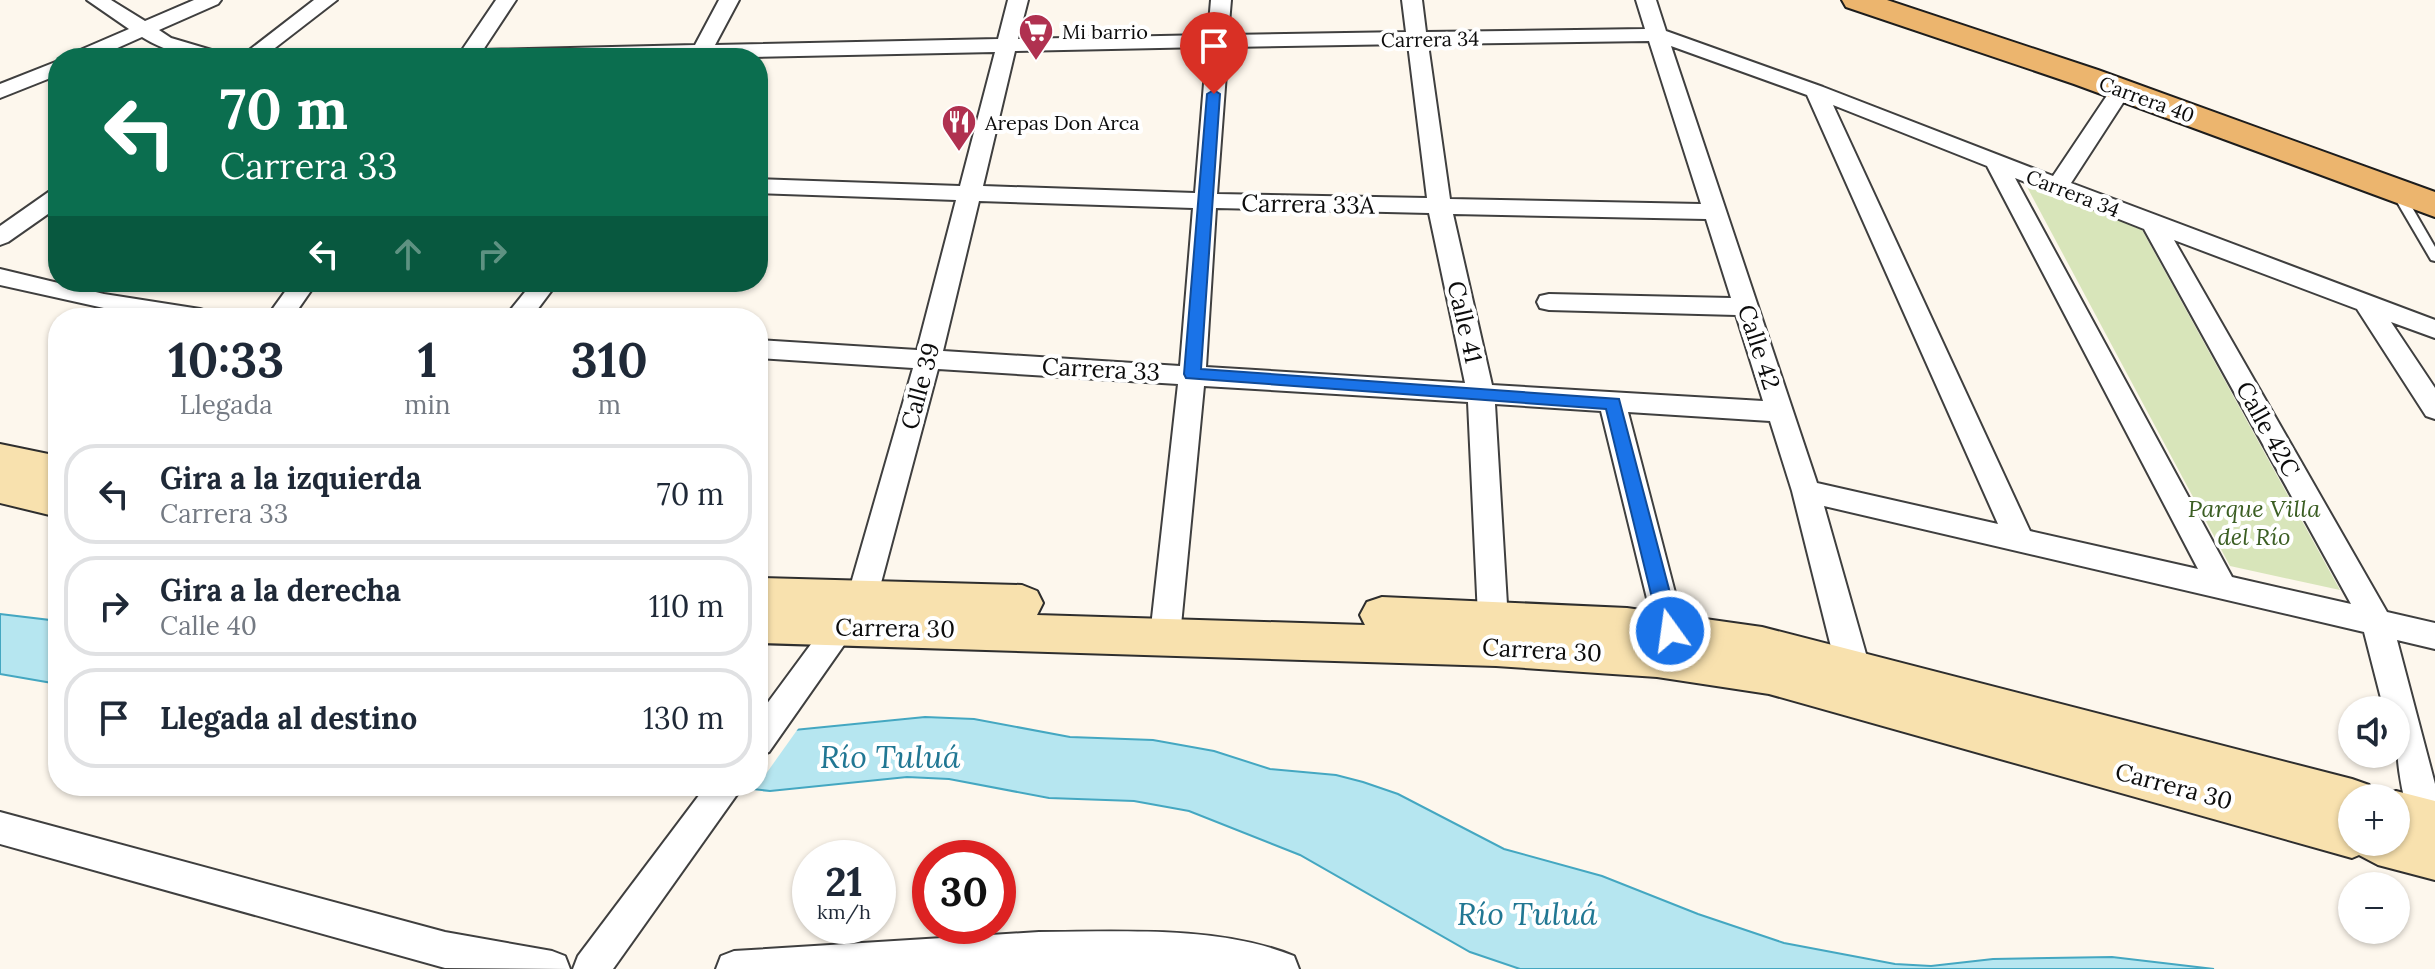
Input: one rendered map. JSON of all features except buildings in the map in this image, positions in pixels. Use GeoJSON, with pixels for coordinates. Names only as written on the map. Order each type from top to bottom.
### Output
{"type":"FeatureCollection","features":[{"type":"Feature","properties":{"kind":"main road","name":"Carrera 40"},"geometry":{"type":"LineString","coordinates":[[1857,0],[2121,89],[2435,205]]}},
{"type":"Feature","properties":{"kind":"main road"},"geometry":{"type":"LineString","coordinates":[[0,459],[48,469]]}},
{"type":"Feature","properties":{"kind":"main road"},"geometry":{"type":"LineString","coordinates":[[0,488],[48,499]]}},
{"type":"Feature","properties":{"kind":"main road","name":"Carrera 30"},"geometry":{"type":"LineString","coordinates":[[768,598],[853,612],[1494,633],[1670,631],[1762,646],[1854,683],[2338,831]]}},
{"type":"Feature","properties":{"kind":"main road","name":"Carrera 30"},"geometry":{"type":"LineString","coordinates":[[768,624],[853,612]]}},
{"type":"Feature","properties":{"kind":"main road","name":"Carrera 30"},"geometry":{"type":"LineString","coordinates":[[1494,633],[1601,652],[1854,683],[2338,798]]}},
{"type":"Feature","properties":{"kind":"street"},"geometry":{"type":"LineString","coordinates":[[97,0],[178,48]]}},
{"type":"Feature","properties":{"kind":"street"},"geometry":{"type":"LineString","coordinates":[[102,48],[211,0]]}},
{"type":"Feature","properties":{"kind":"street"},"geometry":{"type":"LineString","coordinates":[[262,48],[327,0]]}},
{"type":"Feature","properties":{"kind":"street"},"geometry":{"type":"LineString","coordinates":[[474,48],[506,0]]}},
{"type":"Feature","properties":{"kind":"street"},"geometry":{"type":"LineString","coordinates":[[704,48],[729,0]]}},
{"type":"Feature","properties":{"kind":"street","name":"Calle 39"},"geometry":{"type":"LineString","coordinates":[[768,728],[853,612],[928,359],[1018,0]]}},
{"type":"Feature","properties":{"kind":"street"},"geometry":{"type":"LineString","coordinates":[[1167,623],[1207,201],[1221,0]]}},
{"type":"Feature","properties":{"kind":"street","name":"Calle 41"},"geometry":{"type":"LineString","coordinates":[[1412,0],[1440,206],[1481,395],[1494,633]]}},
{"type":"Feature","properties":{"kind":"street","name":"Calle 42"},"geometry":{"type":"LineString","coordinates":[[1646,0],[1806,491],[1854,683]]}},
{"type":"Feature","properties":{"kind":"street","name":"Carrera 34"},"geometry":{"type":"LineString","coordinates":[[768,53],[1006,45],[1659,35],[1816,91],[2153,224],[2435,329]]}},
{"type":"Feature","properties":{"kind":"street"},"geometry":{"type":"LineString","coordinates":[[0,92],[48,71]]}},
{"type":"Feature","properties":{"kind":"street"},"geometry":{"type":"LineString","coordinates":[[2057,187],[2121,89]]}},
{"type":"Feature","properties":{"kind":"street"},"geometry":{"type":"LineString","coordinates":[[1816,91],[2019,539]]}},
{"type":"Feature","properties":{"kind":"street"},"geometry":{"type":"LineString","coordinates":[[1996,163],[2221,585]]}},
{"type":"Feature","properties":{"kind":"street","name":"Carrera 33A"},"geometry":{"type":"LineString","coordinates":[[768,186],[1207,201],[1714,212]]}},
{"type":"Feature","properties":{"kind":"street"},"geometry":{"type":"LineString","coordinates":[[0,237],[48,203]]}},
{"type":"Feature","properties":{"kind":"street","name":"Calle 42C"},"geometry":{"type":"LineString","coordinates":[[2153,224],[2377,622],[2423,829]]}},
{"type":"Feature","properties":{"kind":"street"},"geometry":{"type":"LineString","coordinates":[[0,277],[48,289]]}},
{"type":"Feature","properties":{"kind":"street"},"geometry":{"type":"LineString","coordinates":[[62,292],[140,308]]}},
{"type":"Feature","properties":{"kind":"street"},"geometry":{"type":"LineString","coordinates":[[525,308],[538,292]]}},
{"type":"Feature","properties":{"kind":"street"},"geometry":{"type":"LineString","coordinates":[[1549,302],[1746,307]]}},
{"type":"Feature","properties":{"kind":"street"},"geometry":{"type":"LineString","coordinates":[[2365,302],[2435,409]]}},
{"type":"Feature","properties":{"kind":"street","name":"Carrera 33"},"geometry":{"type":"LineString","coordinates":[[768,350],[1780,412]]}},
{"type":"Feature","properties":{"kind":"street"},"geometry":{"type":"LineString","coordinates":[[1613,404],[1670,631]]}},
{"type":"Feature","properties":{"kind":"street"},"geometry":{"type":"LineString","coordinates":[[1806,491],[2435,636]]}},
{"type":"Feature","properties":{"kind":"street"},"geometry":{"type":"LineString","coordinates":[[591,969],[719,796]]}},
{"type":"Feature","properties":{"kind":"street"},"geometry":{"type":"LineString","coordinates":[[0,828],[445,950],[552,969]]}},
{"type":"Feature","properties":{"kind":"street"},"geometry":{"type":"LineString","coordinates":[[734,969],[832,961],[1010,961],[1039,950],[1207,954],[1271,968]]}},
{"type":"Feature","properties":{"kind":"lane"},"geometry":{"type":"LineString","coordinates":[[2395,190],[2435,257]]}},
{"type":"Feature","properties":{"kind":"green space","name":"Parque Villa del Río"},"geometry":{"type":"Polygon","coordinates":[[[2026,185],[2141,228],[2340,590],[2230,566],[2026,185]]]}},
{"type":"Feature","properties":{"kind":"water"},"geometry":{"type":"Polygon","coordinates":[[[0,614],[48,620],[48,682],[0,674],[0,614]]]}},
{"type":"Feature","properties":{"kind":"water","name":"Río Tuluá"},"geometry":{"type":"Polygon","coordinates":[[[925,717],[974,719],[1070,737],[1153,740],[1214,751],[1270,769],[1336,775],[1363,782],[1398,794],[1504,849],[1602,876],[1698,914],[1784,943],[1895,964],[1931,966],[1993,959],[2112,957],[2214,969],[1520,969],[1470,952],[1300,855],[1189,811],[1134,801],[1049,798],[949,779],[907,777],[768,791],[768,727],[794,730],[925,717]]]}},
{"type":"Feature","properties":{"kind":"pier"},"geometry":{"type":"Polygon","coordinates":[[[768,723],[800,726],[768,771],[768,723]]]}},
{"type":"Feature","properties":{"kind":"place","name":"Mi barrio"},"geometry":{"type":"Point","coordinates":[1036,62]}},
{"type":"Feature","properties":{"kind":"place","name":"Arepas Don Arca"},"geometry":{"type":"Point","coordinates":[959,153]}},
{"type":"Feature","properties":{"kind":"route"},"geometry":{"type":"LineString","coordinates":[[1214,94],[1192,374],[1613,404],[1670,631]]}}]}
